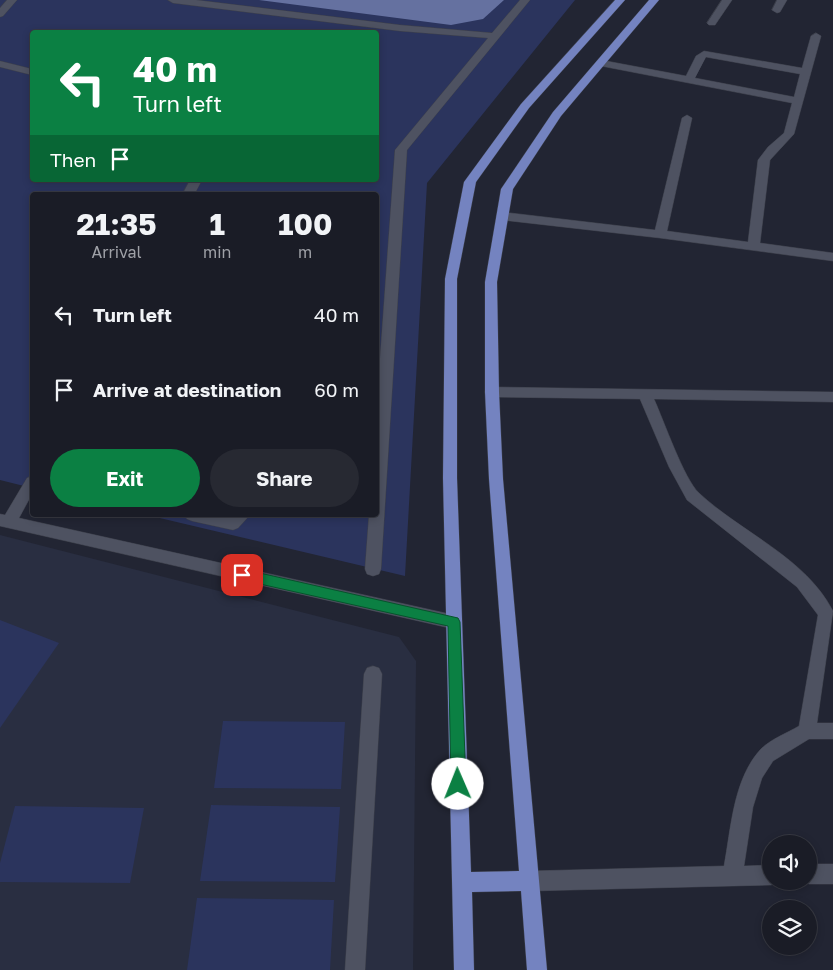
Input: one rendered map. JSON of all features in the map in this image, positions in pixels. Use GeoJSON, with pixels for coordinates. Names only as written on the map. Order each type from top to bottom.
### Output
{"type":"FeatureCollection","features":[{"type":"Feature","properties":{"kind":"main road"},"geometry":{"type":"LineString","coordinates":[[464,970],[450,478],[451,280],[470,182],[525,106],[620,0]]}},
{"type":"Feature","properties":{"kind":"main road"},"geometry":{"type":"LineString","coordinates":[[537,970],[496,479],[492,392],[492,282],[507,189],[557,114],[654,0]]}},
{"type":"Feature","properties":{"kind":"main road"},"geometry":{"type":"LineString","coordinates":[[461,882],[530,881]]}},
{"type":"Feature","properties":{"kind":"street"},"geometry":{"type":"LineString","coordinates":[[0,14],[12,0]]}},
{"type":"Feature","properties":{"kind":"street"},"geometry":{"type":"LineString","coordinates":[[173,0],[400,28],[495,36]]}},
{"type":"Feature","properties":{"kind":"street"},"geometry":{"type":"LineString","coordinates":[[379,432],[381,386],[401,150],[525,0]]}},
{"type":"Feature","properties":{"kind":"street"},"geometry":{"type":"LineString","coordinates":[[712,23],[728,0]]}},
{"type":"Feature","properties":{"kind":"street"},"geometry":{"type":"LineString","coordinates":[[777,10],[782,0]]}},
{"type":"Feature","properties":{"kind":"street"},"geometry":{"type":"LineString","coordinates":[[754,246],[764,160],[772,149],[789,134],[816,36]]}},
{"type":"Feature","properties":{"kind":"street"},"geometry":{"type":"LineString","coordinates":[[689,80],[704,54],[806,72]]}},
{"type":"Feature","properties":{"kind":"street"},"geometry":{"type":"LineString","coordinates":[[601,63],[798,101]]}},
{"type":"Feature","properties":{"kind":"street"},"geometry":{"type":"LineString","coordinates":[[0,64],[30,72]]}},
{"type":"Feature","properties":{"kind":"street"},"geometry":{"type":"LineString","coordinates":[[660,234],[687,118]]}},
{"type":"Feature","properties":{"kind":"street"},"geometry":{"type":"LineString","coordinates":[[502,216],[660,234],[833,257]]}},
{"type":"Feature","properties":{"kind":"street"},"geometry":{"type":"LineString","coordinates":[[492,392],[833,397]]}},
{"type":"Feature","properties":{"kind":"street"},"geometry":{"type":"LineString","coordinates":[[645,394],[676,467],[692,496],[802,582],[816,598],[826,614],[807,731]]}},
{"type":"Feature","properties":{"kind":"street"},"geometry":{"type":"LineString","coordinates":[[30,485],[4,522],[454,622]]}},
{"type":"Feature","properties":{"kind":"street"},"geometry":{"type":"LineString","coordinates":[[201,517],[232,524],[240,517]]}},
{"type":"Feature","properties":{"kind":"street"},"geometry":{"type":"LineString","coordinates":[[373,569],[375,517]]}},
{"type":"Feature","properties":{"kind":"street"},"geometry":{"type":"LineString","coordinates":[[355,970],[373,674]]}},
{"type":"Feature","properties":{"kind":"street"},"geometry":{"type":"LineString","coordinates":[[732,876],[744,807],[754,774],[767,755],[807,731],[833,731]]}},
{"type":"Feature","properties":{"kind":"street"},"geometry":{"type":"LineString","coordinates":[[817,874],[833,874]]}},
{"type":"Feature","properties":{"kind":"street"},"geometry":{"type":"LineString","coordinates":[[530,881],[762,875]]}},
{"type":"Feature","properties":{"kind":"shaded area"},"geometry":{"type":"Polygon","coordinates":[[[0,0],[575,0],[427,183],[405,576],[155,517],[379,517],[379,192],[30,192],[30,488],[0,480],[0,0]]]}},
{"type":"Feature","properties":{"kind":"shaded area"},"geometry":{"type":"Polygon","coordinates":[[[259,0],[504,0],[483,19],[451,25],[259,0]]]}},
{"type":"Feature","properties":{"kind":"shaded area"},"geometry":{"type":"Polygon","coordinates":[[[0,535],[399,637],[416,661],[413,970],[0,970],[0,535]]]}},
{"type":"Feature","properties":{"kind":"shaded area"},"geometry":{"type":"Polygon","coordinates":[[[0,620],[59,643],[0,728],[0,620]]]}},
{"type":"Feature","properties":{"kind":"shaded area"},"geometry":{"type":"Polygon","coordinates":[[[223,721],[345,722],[341,789],[214,788],[223,721]]]}},
{"type":"Feature","properties":{"kind":"shaded area"},"geometry":{"type":"Polygon","coordinates":[[[211,805],[340,807],[335,882],[200,881],[211,805]]]}},
{"type":"Feature","properties":{"kind":"shaded area"},"geometry":{"type":"Polygon","coordinates":[[[15,806],[144,808],[130,883],[0,882],[0,863],[15,806]]]}},
{"type":"Feature","properties":{"kind":"shaded area"},"geometry":{"type":"Polygon","coordinates":[[[197,898],[334,900],[330,970],[187,970],[197,898]]]}},
{"type":"Feature","properties":{"kind":"route"},"geometry":{"type":"LineString","coordinates":[[242,575],[454,622],[458,784]]}}]}
